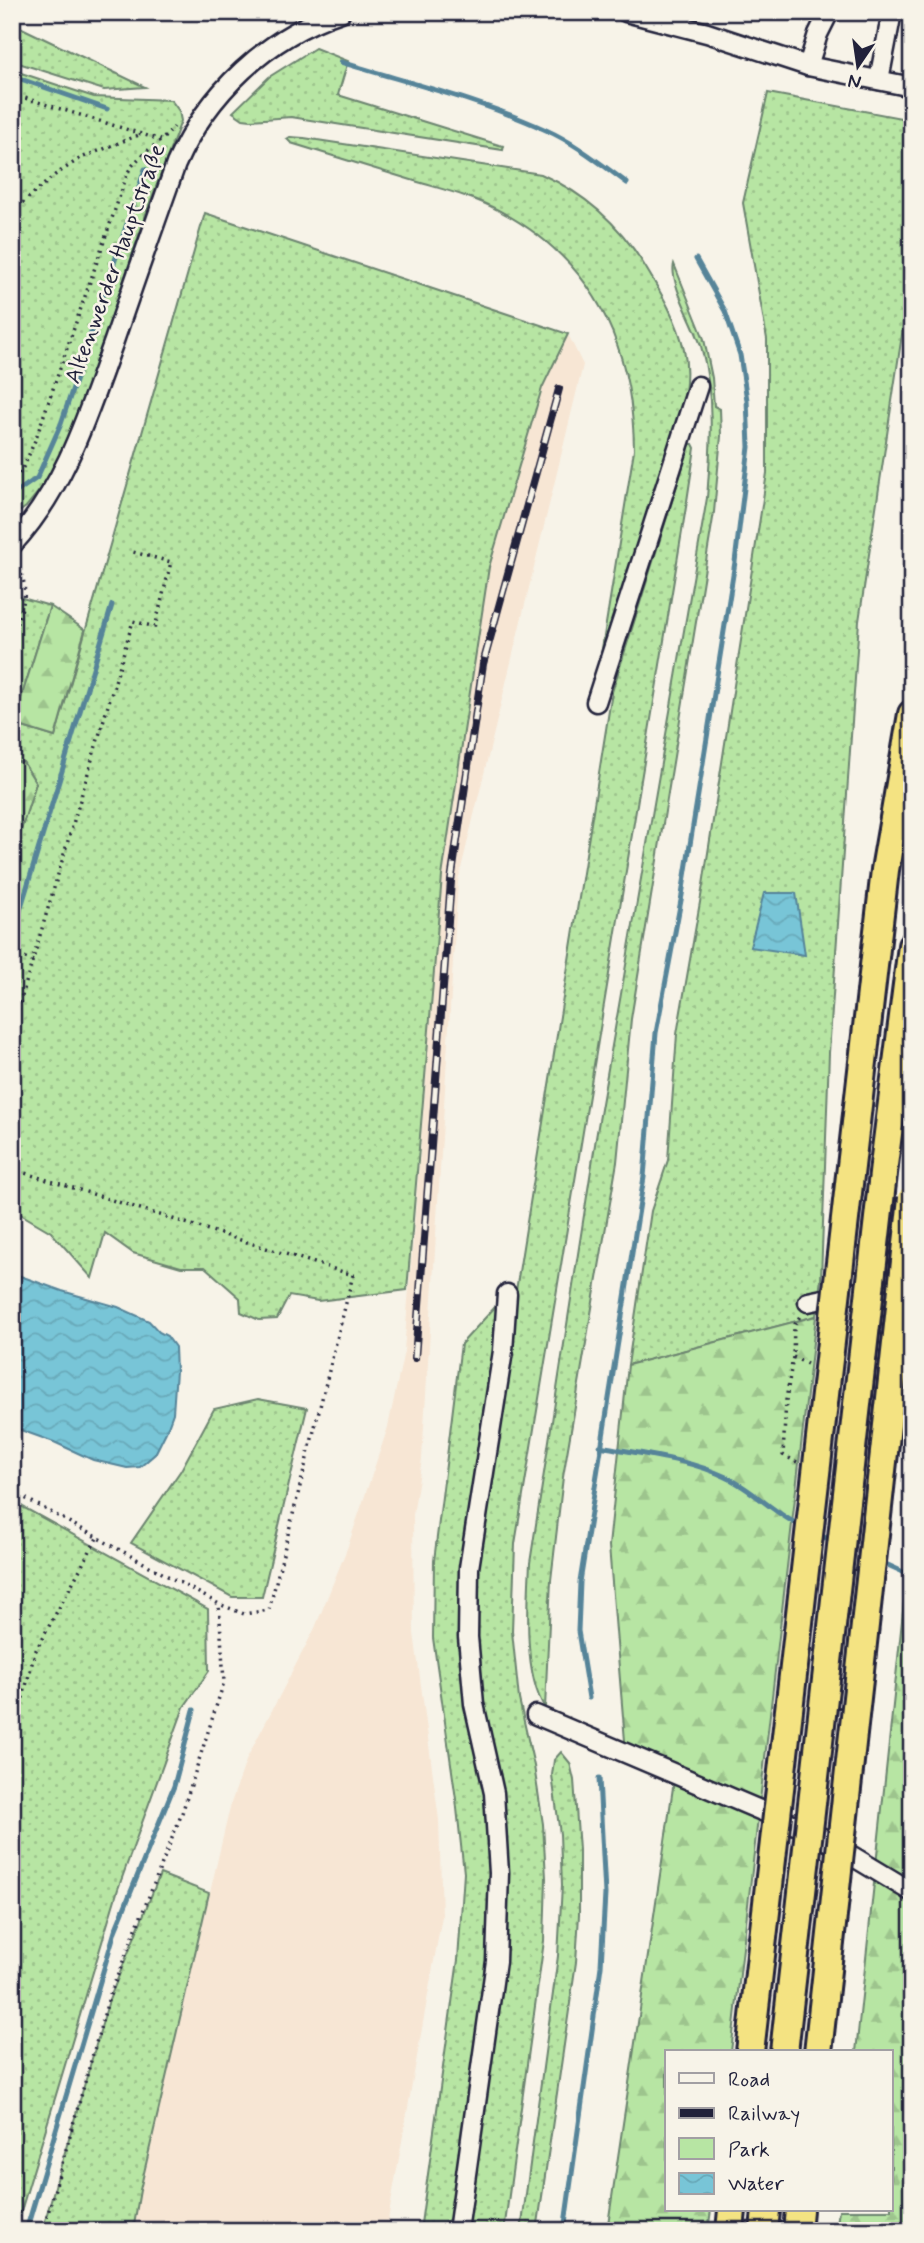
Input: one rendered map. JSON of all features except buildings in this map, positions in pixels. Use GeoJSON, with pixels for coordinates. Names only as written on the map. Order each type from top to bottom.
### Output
{"type":"FeatureCollection","features":[{"type":"Feature","properties":{"kind":"highway"},"geometry":{"type":"LineString","coordinates":[[750,2050],[886,870],[912,714]]}},
{"type":"Feature","properties":{"kind":"highway"},"geometry":{"type":"LineString","coordinates":[[784,2050],[884,1165],[912,946]]}},
{"type":"Feature","properties":{"kind":"highway"},"geometry":{"type":"LineString","coordinates":[[818,2050],[912,1198]]}},
{"type":"Feature","properties":{"kind":"highway"},"geometry":{"type":"LineString","coordinates":[[730,2231],[732,2212]]}},
{"type":"Feature","properties":{"kind":"highway"},"geometry":{"type":"LineString","coordinates":[[764,2231],[766,2212]]}},
{"type":"Feature","properties":{"kind":"highway"},"geometry":{"type":"LineString","coordinates":[[797,2231],[799,2212]]}},
{"type":"Feature","properties":{"kind":"street","name":"Altenwerder Hauptstraße"},"geometry":{"type":"LineString","coordinates":[[12,545],[49,497],[74,449],[176,164],[193,130],[206,110],[230,83],[272,47],[310,23],[341,12]]}},
{"type":"Feature","properties":{"kind":"street"},"geometry":{"type":"LineString","coordinates":[[626,12],[707,33],[808,66],[912,87]]}},
{"type":"Feature","properties":{"kind":"street"},"geometry":{"type":"LineString","coordinates":[[670,12],[707,33]]}},
{"type":"Feature","properties":{"kind":"street"},"geometry":{"type":"LineString","coordinates":[[808,66],[818,34],[829,12]]}},
{"type":"Feature","properties":{"kind":"street"},"geometry":{"type":"LineString","coordinates":[[878,80],[892,12]]}},
{"type":"Feature","properties":{"kind":"street"},"geometry":{"type":"LineString","coordinates":[[596,702],[698,386]]}},
{"type":"Feature","properties":{"kind":"street"},"geometry":{"type":"LineString","coordinates":[[808,1302],[867,1290],[912,1301]]}},
{"type":"Feature","properties":{"kind":"street"},"geometry":{"type":"LineString","coordinates":[[458,2231],[496,1961],[499,1873],[494,1793],[474,1704],[468,1637],[468,1568],[503,1351],[508,1294]]}},
{"type":"Feature","properties":{"kind":"street"},"geometry":{"type":"LineString","coordinates":[[792,2050],[814,1833],[855,1580]]}},
{"type":"Feature","properties":{"kind":"street"},"geometry":{"type":"LineString","coordinates":[[536,1716],[814,1833],[912,1892]]}},
{"type":"Feature","properties":{"kind":"street"},"geometry":{"type":"LineString","coordinates":[[774,2231],[776,2212]]}},
{"type":"Feature","properties":{"kind":"path"},"geometry":{"type":"LineString","coordinates":[[12,94],[162,141],[139,156],[128,172],[36,438],[12,486]]}},
{"type":"Feature","properties":{"kind":"path"},"geometry":{"type":"LineString","coordinates":[[12,212],[55,175],[81,158],[143,133]]}},
{"type":"Feature","properties":{"kind":"path"},"geometry":{"type":"LineString","coordinates":[[12,1030],[133,621],[155,627],[171,562],[133,552]]}},
{"type":"Feature","properties":{"kind":"path"},"geometry":{"type":"LineString","coordinates":[[12,561],[21,570],[25,593],[12,637]]}},
{"type":"Feature","properties":{"kind":"path"},"geometry":{"type":"LineString","coordinates":[[12,953],[33,961]]}},
{"type":"Feature","properties":{"kind":"path"},"geometry":{"type":"LineString","coordinates":[[12,1169],[353,1275],[270,1610],[244,1614],[219,1604],[12,1491]]}},
{"type":"Feature","properties":{"kind":"path"},"geometry":{"type":"LineString","coordinates":[[12,1740],[35,1651],[97,1538]]}},
{"type":"Feature","properties":{"kind":"path"},"geometry":{"type":"LineString","coordinates":[[43,2231],[108,1997],[182,1813],[224,1682],[219,1604]]}},
{"type":"Feature","properties":{"kind":"shaded area"},"geometry":{"type":"Polygon","coordinates":[[[568,334],[583,365],[458,881],[422,1459],[413,1515],[414,1633],[439,1820],[442,1916],[386,2231],[133,2231],[140,2190],[231,1803],[247,1758],[315,1628],[348,1546],[388,1427],[404,1351],[442,876],[489,567],[542,388],[568,334]]]}},
{"type":"Feature","properties":{"kind":"green space"},"geometry":{"type":"Polygon","coordinates":[[[12,23],[145,87],[104,90],[12,61],[12,23]]]}},
{"type":"Feature","properties":{"kind":"green space"},"geometry":{"type":"Polygon","coordinates":[[[315,48],[348,61],[338,95],[504,146],[503,150],[291,117],[243,119],[233,112],[269,77],[315,48]]]}},
{"type":"Feature","properties":{"kind":"green space"},"geometry":{"type":"Polygon","coordinates":[[[12,70],[94,97],[171,100],[179,111],[181,121],[148,208],[63,462],[26,507],[12,517],[12,70]]]}},
{"type":"Feature","properties":{"kind":"green space"},"geometry":{"type":"Polygon","coordinates":[[[768,93],[912,120],[912,268],[859,621],[829,1053],[821,1279],[816,1316],[628,1365],[651,1211],[668,1160],[677,1034],[767,473],[767,339],[743,203],[768,93]]]}},
{"type":"Feature","properties":{"kind":"green space"},"geometry":{"type":"Polygon","coordinates":[[[290,137],[541,174],[573,191],[614,225],[652,278],[678,328],[684,350],[686,388],[671,448],[600,661],[634,450],[626,376],[616,342],[602,310],[583,280],[560,254],[531,230],[498,210],[459,194],[291,143],[287,139],[290,137]]]}},
{"type":"Feature","properties":{"kind":"green space"},"geometry":{"type":"Polygon","coordinates":[[[205,213],[568,334],[542,388],[489,567],[442,876],[407,1290],[318,1301],[289,1296],[277,1319],[259,1320],[241,1312],[240,1298],[205,1267],[181,1267],[133,1253],[105,1233],[92,1278],[51,1232],[12,1209],[12,858],[36,783],[23,762],[12,762],[12,595],[50,606],[13,724],[55,737],[205,213]]]}},
{"type":"Feature","properties":{"kind":"green space"},"geometry":{"type":"Polygon","coordinates":[[[674,264],[704,339],[712,378],[714,406],[720,409],[721,436],[714,512],[631,1019],[617,1162],[563,1477],[551,1580],[545,1708],[538,1694],[530,1658],[530,1563],[596,1138],[707,498],[711,440],[708,383],[701,346],[675,282],[674,264]]]}},
{"type":"Feature","properties":{"kind":"green space"},"geometry":{"type":"Polygon","coordinates":[[[690,444],[695,448],[687,501],[515,1544],[512,1631],[519,1699],[543,1824],[546,1878],[544,1941],[504,2231],[462,2231],[503,1935],[477,1699],[472,1608],[502,1378],[612,692],[690,444]]]}},
{"type":"Feature","properties":{"kind":"green space"},"geometry":{"type":"Polygon","coordinates":[[[50,606],[85,630],[55,737],[13,724],[50,606]]]}},
{"type":"Feature","properties":{"kind":"green space"},"geometry":{"type":"Polygon","coordinates":[[[12,762],[23,762],[36,783],[12,858],[12,762]]]}},
{"type":"Feature","properties":{"kind":"green space"},"geometry":{"type":"Polygon","coordinates":[[[507,1294],[469,1568],[499,1873],[458,2231],[420,2231],[458,1960],[464,1873],[433,1638],[434,1561],[461,1344],[507,1294]]]}},
{"type":"Feature","properties":{"kind":"green space"},"geometry":{"type":"Polygon","coordinates":[[[816,1316],[731,2050],[665,2050],[665,2212],[711,2212],[708,2231],[607,2231],[675,1774],[626,1753],[609,1546],[628,1365],[816,1316]]]}},
{"type":"Feature","properties":{"kind":"green space"},"geometry":{"type":"Polygon","coordinates":[[[258,1399],[307,1408],[262,1597],[232,1597],[131,1543],[181,1470],[214,1409],[258,1399]]]}},
{"type":"Feature","properties":{"kind":"green space"},"geometry":{"type":"Polygon","coordinates":[[[12,1501],[208,1609],[209,1671],[184,1707],[118,1889],[15,2231],[12,2231],[12,1501]]]}},
{"type":"Feature","properties":{"kind":"green space"},"geometry":{"type":"Polygon","coordinates":[[[904,1602],[912,1605],[912,2231],[836,2231],[839,2212],[892,2212],[892,2050],[856,2050],[904,1602]]]}},
{"type":"Feature","properties":{"kind":"green space"},"geometry":{"type":"Polygon","coordinates":[[[561,1752],[570,1763],[574,1780],[579,1850],[576,1962],[537,2231],[521,2231],[558,1956],[562,1885],[560,1834],[552,1775],[554,1760],[561,1752]]]}},
{"type":"Feature","properties":{"kind":"green space"},"geometry":{"type":"Polygon","coordinates":[[[160,1874],[209,1893],[140,2190],[133,2231],[42,2231],[109,2000],[160,1874]]]}},
{"type":"Feature","properties":{"kind":"water"},"geometry":{"type":"Polygon","coordinates":[[[764,893],[796,893],[805,955],[750,947],[764,893]]]}},
{"type":"Feature","properties":{"kind":"water"},"geometry":{"type":"Polygon","coordinates":[[[12,1273],[118,1307],[149,1321],[167,1336],[175,1347],[173,1413],[155,1454],[140,1467],[127,1468],[93,1460],[12,1427],[12,1273]]]}},
{"type":"Feature","properties":{"kind":"waterway"},"geometry":{"type":"LineString","coordinates":[[178,12],[192,17]]}},
{"type":"Feature","properties":{"kind":"waterway"},"geometry":{"type":"LineString","coordinates":[[341,62],[521,119],[567,141],[627,183]]}},
{"type":"Feature","properties":{"kind":"waterway"},"geometry":{"type":"LineString","coordinates":[[12,76],[107,109]]}},
{"type":"Feature","properties":{"kind":"waterway"},"geometry":{"type":"LineString","coordinates":[[18,491],[37,478],[61,424],[145,169]]}},
{"type":"Feature","properties":{"kind":"waterway"},"geometry":{"type":"LineString","coordinates":[[589,1698],[578,1631],[580,1582],[644,1177],[656,1033],[682,895],[735,562],[749,447],[747,400],[740,355],[725,311],[696,259]]}},
{"type":"Feature","properties":{"kind":"waterway"},"geometry":{"type":"LineString","coordinates":[[15,927],[112,605]]}},
{"type":"Feature","properties":{"kind":"waterway"},"geometry":{"type":"LineString","coordinates":[[600,1446],[664,1458],[711,1471],[736,1482],[803,1527]]}},
{"type":"Feature","properties":{"kind":"waterway"},"geometry":{"type":"LineString","coordinates":[[815,1533],[835,1542]]}},
{"type":"Feature","properties":{"kind":"waterway"},"geometry":{"type":"LineString","coordinates":[[879,1561],[912,1576]]}},
{"type":"Feature","properties":{"kind":"waterway"},"geometry":{"type":"LineString","coordinates":[[26,2231],[115,1931],[174,1786],[194,1710]]}},
{"type":"Feature","properties":{"kind":"waterway"},"geometry":{"type":"LineString","coordinates":[[564,2231],[601,1966],[605,1894],[599,1778]]}},
{"type":"Feature","properties":{"kind":"railway"},"geometry":{"type":"LineString","coordinates":[[415,1358],[451,881],[483,664],[559,389]]}}]}
